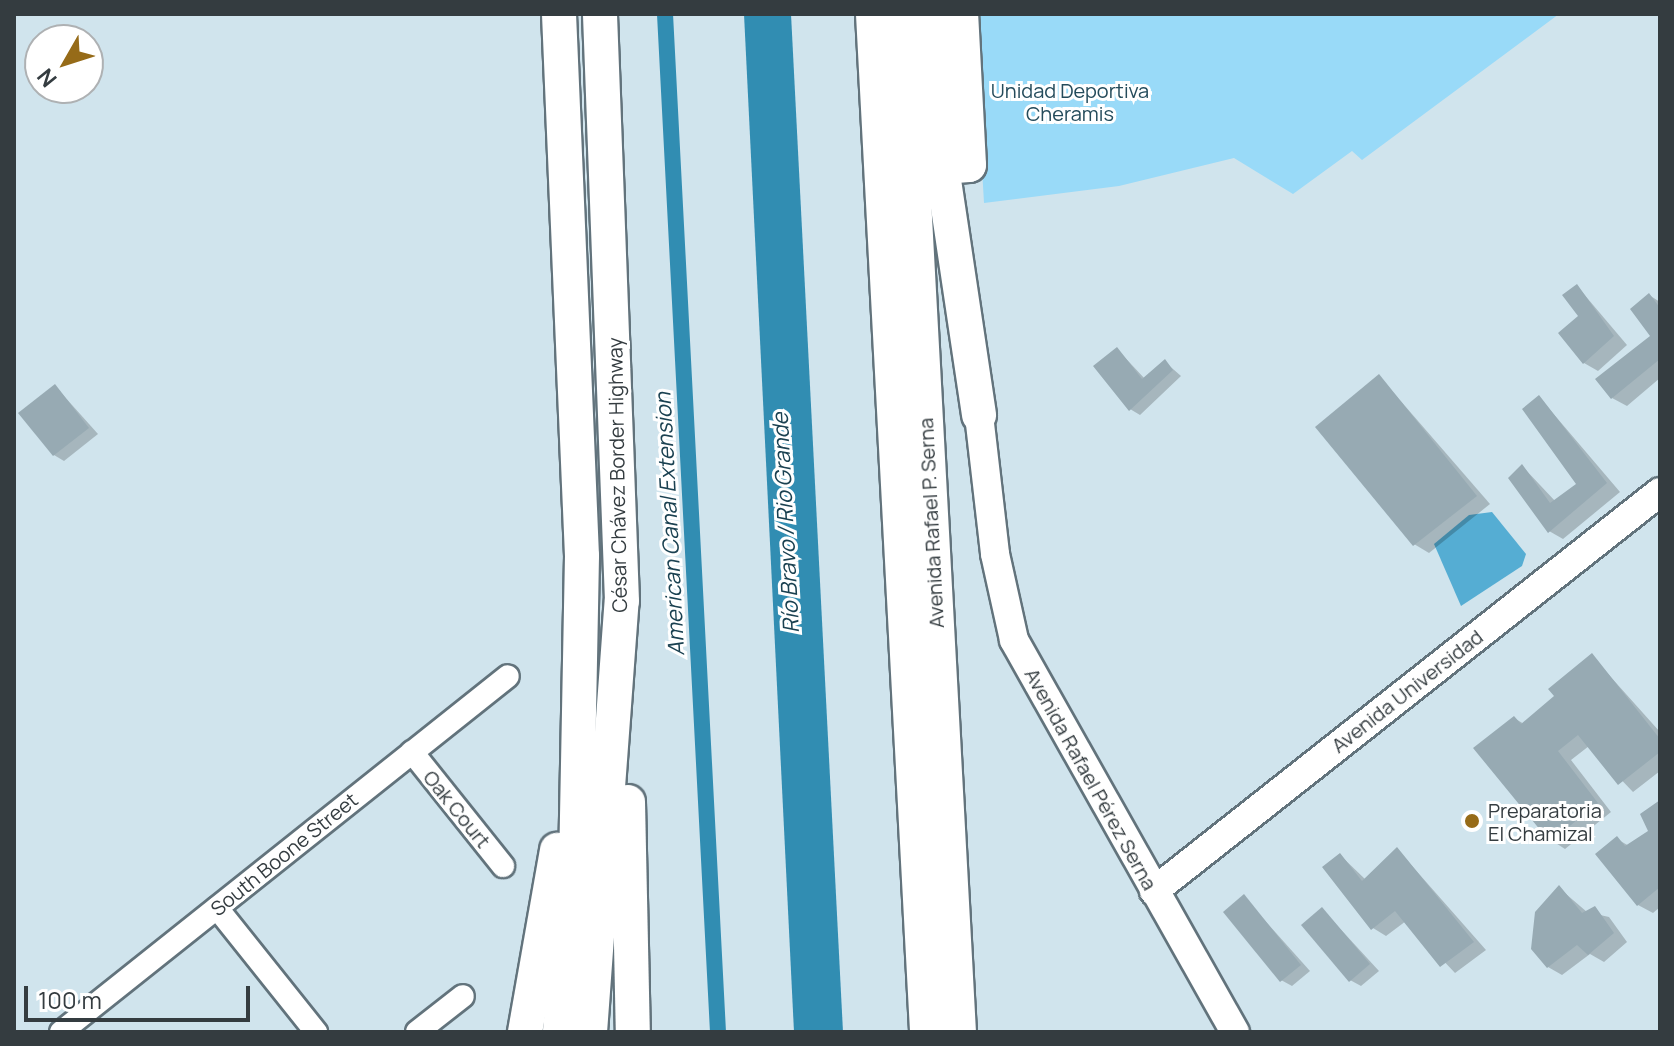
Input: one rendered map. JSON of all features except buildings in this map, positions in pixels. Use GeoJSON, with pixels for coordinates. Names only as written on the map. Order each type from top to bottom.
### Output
{"type":"FeatureCollection","features":[{"type":"Feature","properties":{"kind":"highway","name":"César Chávez Border Highway"},"geometry":{"type":"LineString","coordinates":[[559,14],[578,400],[582,708],[560,1032]]}},
{"type":"Feature","properties":{"kind":"highway","name":"César Chávez Border Highway"},"geometry":{"type":"LineString","coordinates":[[590,1032],[622,601],[600,14]]}},
{"type":"Feature","properties":{"kind":"highway","name":"Avenida Rafael P. Serna"},"geometry":{"type":"LineString","coordinates":[[873,14],[927,1032]]}},
{"type":"Feature","properties":{"kind":"highway","name":"Avenida Rafael P. Serna"},"geometry":{"type":"LineString","coordinates":[[904,14],[959,1032]]}},
{"type":"Feature","properties":{"kind":"highway"},"geometry":{"type":"LineString","coordinates":[[936,14],[942,167],[979,415]]}},
{"type":"Feature","properties":{"kind":"highway"},"geometry":{"type":"LineString","coordinates":[[942,167],[969,165],[961,14]]}},
{"type":"Feature","properties":{"kind":"highway"},"geometry":{"type":"LineString","coordinates":[[622,601],[633,1032]]}},
{"type":"Feature","properties":{"kind":"highway"},"geometry":{"type":"LineString","coordinates":[[525,1032],[582,708]]}},
{"type":"Feature","properties":{"kind":"main road","name":"Avenida Rafael Pérez Serna"},"geometry":{"type":"LineString","coordinates":[[979,415],[995,554],[1014,640],[1235,1032]]}},
{"type":"Feature","properties":{"kind":"main road","name":"Avenida Universidad"},"geometry":{"type":"LineString","coordinates":[[1154,891],[1660,492]]}},
{"type":"Feature","properties":{"kind":"street","name":"South Boone Street"},"geometry":{"type":"LineString","coordinates":[[61,1032],[508,676]]}},
{"type":"Feature","properties":{"kind":"street","name":"Oak Court"},"geometry":{"type":"LineString","coordinates":[[412,752],[503,866]]}},
{"type":"Feature","properties":{"kind":"street"},"geometry":{"type":"LineString","coordinates":[[217,908],[316,1032]]}},
{"type":"Feature","properties":{"kind":"street"},"geometry":{"type":"LineString","coordinates":[[417,1032],[463,996]]}},
{"type":"Feature","properties":{"kind":"green space","name":"Unidad Deportiva Cheramis"},"geometry":{"type":"Polygon","coordinates":[[[973,14],[1559,14],[1362,160],[1352,151],[1293,194],[1234,158],[1119,186],[984,203],[973,14]]]}},
{"type":"Feature","properties":{"kind":"shaded area"},"geometry":{"type":"Polygon","coordinates":[[[1492,512],[1526,554],[1522,566],[1461,606],[1434,544],[1469,515],[1492,512]]]}},
{"type":"Feature","properties":{"kind":"water","name":"Río Bravo / Rio Grande"},"geometry":{"type":"Polygon","coordinates":[[[744,14],[791,14],[843,1032],[794,1032],[744,14]]]}},
{"type":"Feature","properties":{"kind":"waterway","name":"American Canal Extension"},"geometry":{"type":"LineString","coordinates":[[665,14],[718,1032]]}},
{"type":"Feature","properties":{"kind":"place","name":"Preparatoria El Chamizal"},"geometry":{"type":"Point","coordinates":[1472,821]}}]}
